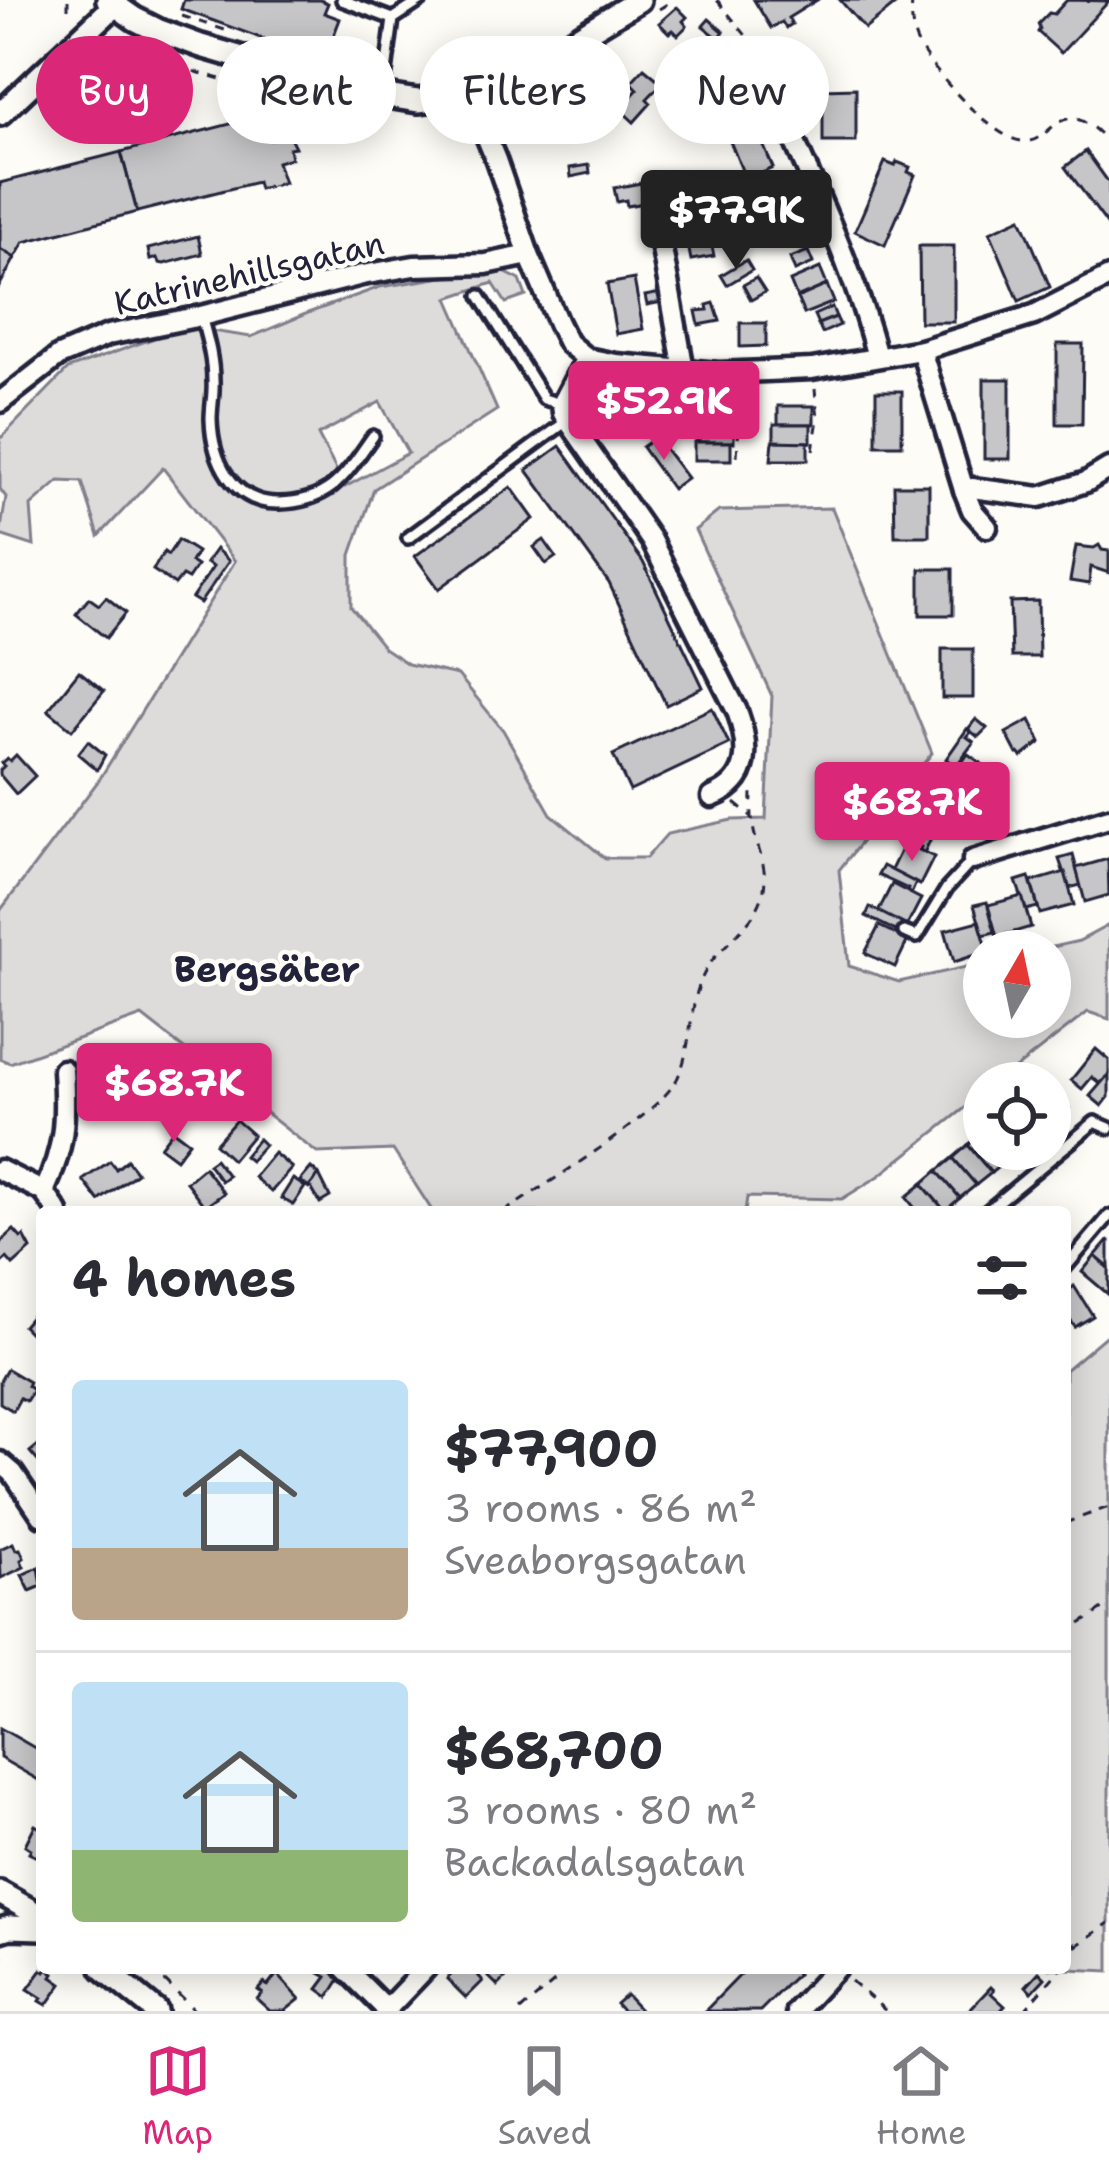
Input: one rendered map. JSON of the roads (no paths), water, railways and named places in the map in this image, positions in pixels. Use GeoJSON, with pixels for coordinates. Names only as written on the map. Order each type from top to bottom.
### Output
{"type":"FeatureCollection","features":[{"type":"Feature","properties":{"kind":"street"},"geometry":{"type":"LineString","coordinates":[[580,36],[639,0]]}},
{"type":"Feature","properties":{"kind":"street"},"geometry":{"type":"LineString","coordinates":[[2,108],[115,2],[157,30],[217,51]]}},
{"type":"Feature","properties":{"kind":"street"},"geometry":{"type":"LineString","coordinates":[[489,144],[529,255],[568,343],[586,358],[741,374],[812,369],[921,350],[1034,315],[1109,278]]}},
{"type":"Feature","properties":{"kind":"street"},"geometry":{"type":"LineString","coordinates":[[796,144],[844,259],[877,357]]}},
{"type":"Feature","properties":{"kind":"street"},"geometry":{"type":"LineString","coordinates":[[658,227],[684,370]]}},
{"type":"Feature","properties":{"kind":"street","name":"Katrinehillsgatan"},"geometry":{"type":"LineString","coordinates":[[0,402],[59,356],[108,335],[380,272],[487,264],[529,255]]}},
{"type":"Feature","properties":{"kind":"street"},"geometry":{"type":"LineString","coordinates":[[921,350],[964,490],[972,510],[987,527]]}},
{"type":"Feature","properties":{"kind":"street"},"geometry":{"type":"LineString","coordinates":[[586,358],[565,413],[651,540],[745,732],[740,776],[729,790],[712,797]]}},
{"type":"Feature","properties":{"kind":"street"},"geometry":{"type":"LineString","coordinates":[[964,490],[1040,497],[1086,482],[1109,468]]}},
{"type":"Feature","properties":{"kind":"street"},"geometry":{"type":"LineString","coordinates":[[973,860],[1109,818]]}},
{"type":"Feature","properties":{"kind":"street"},"geometry":{"type":"LineString","coordinates":[[44,1192],[57,1163],[66,1120],[63,1070]]}},
{"type":"Feature","properties":{"kind":"street"},"geometry":{"type":"LineString","coordinates":[[0,1170],[44,1192],[54,1206]]}},
{"type":"Feature","properties":{"kind":"street"},"geometry":{"type":"LineString","coordinates":[[0,1462],[14,1473],[36,1507]]}},
{"type":"Feature","properties":{"kind":"street"},"geometry":{"type":"LineString","coordinates":[[0,1893],[36,1918]]}},
{"type":"Feature","properties":{"kind":"street"},"geometry":{"type":"LineString","coordinates":[[0,1930],[36,1926]]}},
{"type":"Feature","properties":{"kind":"street"},"geometry":{"type":"LineString","coordinates":[[111,1974],[156,2011]]}},
{"type":"Feature","properties":{"kind":"street"},"geometry":{"type":"LineString","coordinates":[[351,1974],[385,2010],[420,1974]]}},
{"type":"Feature","properties":{"kind":"street"},"geometry":{"type":"LineString","coordinates":[[796,2011],[831,1974]]}},
{"type":"Feature","properties":{"kind":"lane"},"geometry":{"type":"LineString","coordinates":[[342,0],[393,19]]}},
{"type":"Feature","properties":{"kind":"lane"},"geometry":{"type":"LineString","coordinates":[[391,36],[393,19],[422,0]]}},
{"type":"Feature","properties":{"kind":"lane"},"geometry":{"type":"LineString","coordinates":[[408,538],[565,413],[544,399],[480,296]]}},
{"type":"Feature","properties":{"kind":"lane"},"geometry":{"type":"LineString","coordinates":[[201,316],[214,383],[214,440],[232,486],[275,503],[327,493],[373,436]]}},
{"type":"Feature","properties":{"kind":"lane"},"geometry":{"type":"LineString","coordinates":[[904,932],[916,938],[947,888],[973,860]]}},
{"type":"Feature","properties":{"kind":"lane"},"geometry":{"type":"LineString","coordinates":[[993,1206],[1095,1122],[1109,1128]]}},
{"type":"Feature","properties":{"kind":"lane"},"geometry":{"type":"LineString","coordinates":[[1071,1261],[1109,1216]]}},
{"type":"Feature","properties":{"kind":"district","name":"Bergsäter"},"geometry":{"type":"Point","coordinates":[267,969]}}]}
